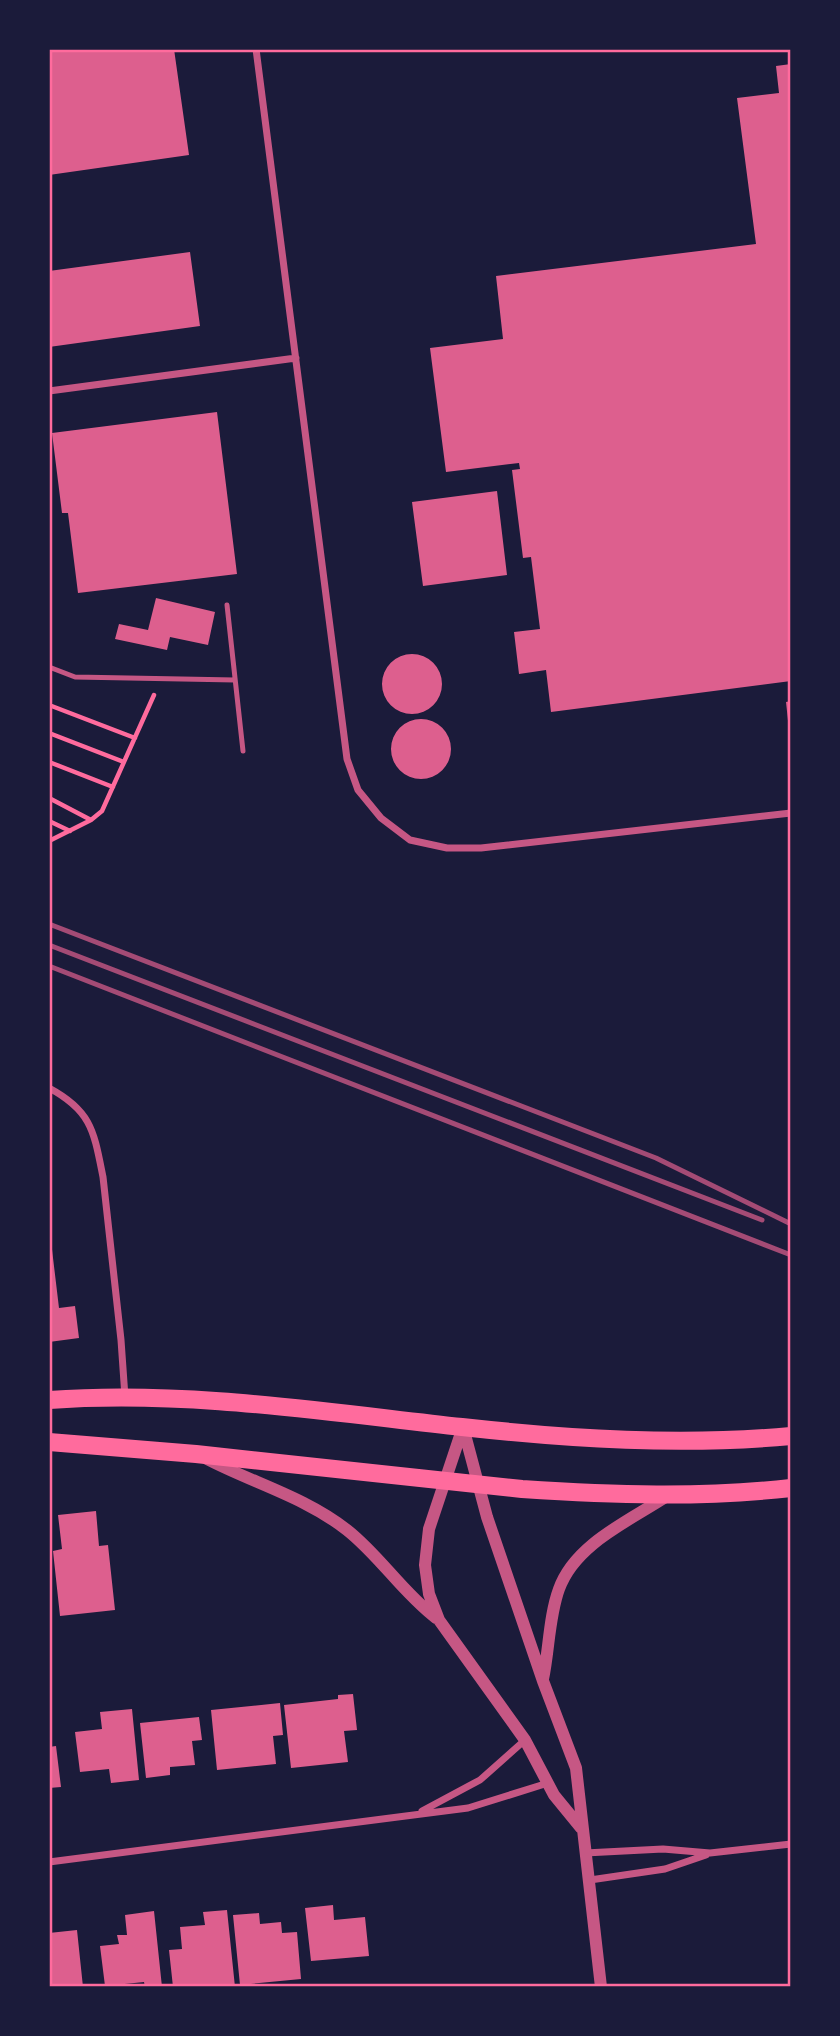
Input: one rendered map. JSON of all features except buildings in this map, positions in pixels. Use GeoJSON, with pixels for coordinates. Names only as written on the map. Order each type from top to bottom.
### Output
{"type":"FeatureCollection","features":[{"type":"Feature","properties":{"kind":"main road"},"geometry":{"type":"LineString","coordinates":[[49,1400],[125,1398],[233,1402],[463,1427],[655,1441],[791,1436]]}},
{"type":"Feature","properties":{"kind":"main road"},"geometry":{"type":"LineString","coordinates":[[49,1442],[586,1493],[667,1496],[739,1494],[791,1488]]}},
{"type":"Feature","properties":{"kind":"street"},"geometry":{"type":"LineString","coordinates":[[257,49],[347,759],[358,790],[381,818],[410,840],[447,848],[481,848],[791,813]]}},
{"type":"Feature","properties":{"kind":"street"},"geometry":{"type":"LineString","coordinates":[[49,391],[296,358]]}},
{"type":"Feature","properties":{"kind":"street"},"geometry":{"type":"LineString","coordinates":[[49,1088],[67,1097],[81,1110],[91,1128],[98,1150],[121,1340],[125,1398]]}},
{"type":"Feature","properties":{"kind":"street"},"geometry":{"type":"LineString","coordinates":[[463,1427],[429,1530],[425,1558],[429,1594],[439,1620],[525,1740],[554,1795],[582,1828]]}},
{"type":"Feature","properties":{"kind":"street"},"geometry":{"type":"LineString","coordinates":[[463,1427],[477,1484],[543,1681],[576,1768],[601,1987]]}},
{"type":"Feature","properties":{"kind":"street"},"geometry":{"type":"LineString","coordinates":[[196,1454],[247,1479],[280,1491],[338,1524],[368,1549],[415,1602],[439,1620]]}},
{"type":"Feature","properties":{"kind":"street"},"geometry":{"type":"LineString","coordinates":[[543,1681],[554,1608],[567,1572],[588,1547],[667,1496]]}},
{"type":"Feature","properties":{"kind":"street"},"geometry":{"type":"LineString","coordinates":[[415,1814],[480,1780],[525,1740]]}},
{"type":"Feature","properties":{"kind":"street"},"geometry":{"type":"LineString","coordinates":[[49,1862],[468,1808],[548,1783]]}},
{"type":"Feature","properties":{"kind":"street"},"geometry":{"type":"LineString","coordinates":[[585,1853],[663,1849],[710,1853],[791,1844]]}},
{"type":"Feature","properties":{"kind":"street"},"geometry":{"type":"LineString","coordinates":[[590,1881],[665,1869],[710,1853]]}},
{"type":"Feature","properties":{"kind":"lane"},"geometry":{"type":"LineString","coordinates":[[227,605],[243,751]]}},
{"type":"Feature","properties":{"kind":"lane"},"geometry":{"type":"LineString","coordinates":[[49,667],[75,677],[235,680]]}},
{"type":"Feature","properties":{"kind":"path"},"geometry":{"type":"LineString","coordinates":[[49,841],[92,820],[102,811],[162,679]]}},
{"type":"Feature","properties":{"kind":"path"},"geometry":{"type":"LineString","coordinates":[[49,705],[135,738]]}},
{"type":"Feature","properties":{"kind":"path"},"geometry":{"type":"LineString","coordinates":[[49,733],[124,762]]}},
{"type":"Feature","properties":{"kind":"path"},"geometry":{"type":"LineString","coordinates":[[49,762],[113,787]]}},
{"type":"Feature","properties":{"kind":"path"},"geometry":{"type":"LineString","coordinates":[[49,798],[92,820]]}},
{"type":"Feature","properties":{"kind":"path"},"geometry":{"type":"LineString","coordinates":[[49,821],[70,832]]}},
{"type":"Feature","properties":{"kind":"railway"},"geometry":{"type":"LineString","coordinates":[[49,924],[656,1158],[791,1224]]}},
{"type":"Feature","properties":{"kind":"railway"},"geometry":{"type":"LineString","coordinates":[[49,945],[762,1220]]}},
{"type":"Feature","properties":{"kind":"railway"},"geometry":{"type":"LineString","coordinates":[[49,966],[791,1255]]}}]}
